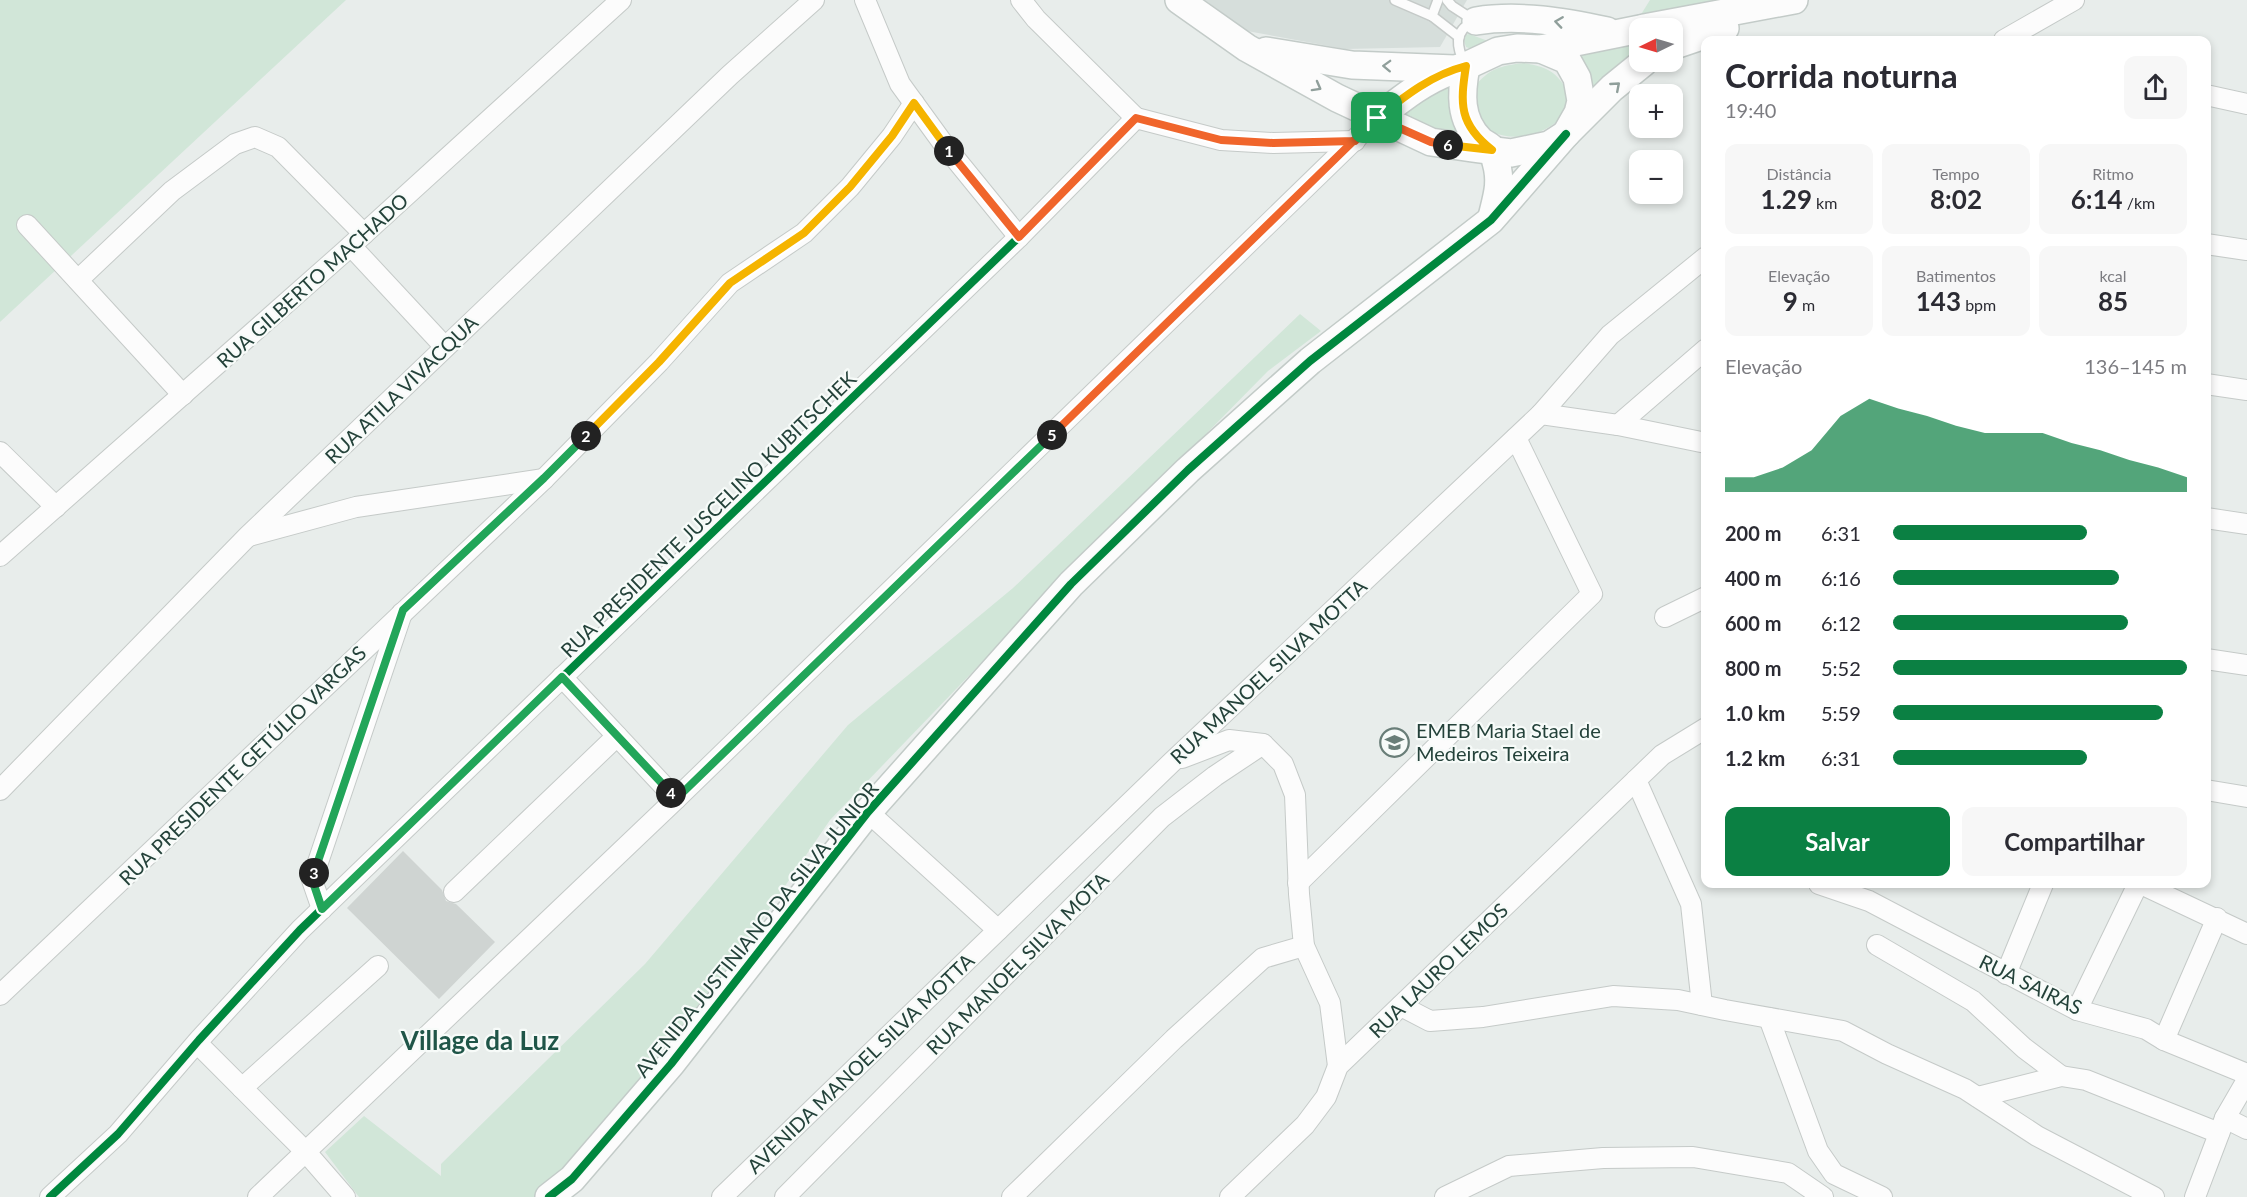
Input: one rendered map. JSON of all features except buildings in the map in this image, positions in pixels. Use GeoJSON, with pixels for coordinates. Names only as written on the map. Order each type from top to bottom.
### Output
{"type":"FeatureCollection","features":[{"type":"Feature","properties":{"kind":"main road"},"geometry":{"type":"LineString","coordinates":[[1179,0],[1247,48],[1377,118],[1431,142],[1511,153],[1549,145],[1566,134],[1612,88],[1632,72]]}},
{"type":"Feature","properties":{"kind":"main road"},"geometry":{"type":"LineString","coordinates":[[1683,21],[1794,0]]}},
{"type":"Feature","properties":{"kind":"main road"},"geometry":{"type":"LineString","coordinates":[[1683,42],[1811,0]]}},
{"type":"Feature","properties":{"kind":"main road"},"geometry":{"type":"LineString","coordinates":[[1476,29],[1494,18],[1558,21],[1628,32]]}},
{"type":"Feature","properties":{"kind":"main road"},"geometry":{"type":"LineString","coordinates":[[1377,118],[1415,89],[1437,76],[1498,51],[1531,44],[1628,32]]}},
{"type":"Feature","properties":{"kind":"main road"},"geometry":{"type":"LineString","coordinates":[[1531,44],[1567,60],[1577,78],[1581,101],[1578,113],[1566,134]]}},
{"type":"Feature","properties":{"kind":"main road"},"geometry":{"type":"LineString","coordinates":[[1247,48],[1352,65],[1460,68]]}},
{"type":"Feature","properties":{"kind":"main road"},"geometry":{"type":"LineString","coordinates":[[1460,68],[1464,113],[1480,140],[1492,150],[1500,185],[1491,220]]}},
{"type":"Feature","properties":{"kind":"main road","name":"AVENIDA JUSTINIANO DA SILVA JUNIOR"},"geometry":{"type":"LineString","coordinates":[[549,1197],[572,1179],[671,1064],[868,812],[1071,584],[1188,470],[1310,361],[1491,220],[1566,134]]}},
{"type":"Feature","properties":{"kind":"street","name":"RUA GILBERTO MACHADO"},"geometry":{"type":"LineString","coordinates":[[0,556],[358,240],[621,0]]}},
{"type":"Feature","properties":{"kind":"street","name":"RUA ATILA VIVACQUA"},"geometry":{"type":"LineString","coordinates":[[0,790],[248,536],[730,75],[814,0]]}},
{"type":"Feature","properties":{"kind":"street"},"geometry":{"type":"LineString","coordinates":[[865,0],[900,84],[945,146],[1019,237]]}},
{"type":"Feature","properties":{"kind":"street"},"geometry":{"type":"LineString","coordinates":[[1022,0],[1036,19],[1136,118],[1221,140],[1273,143],[1355,141]]}},
{"type":"Feature","properties":{"kind":"street"},"geometry":{"type":"LineString","coordinates":[[2011,36],[2074,0]]}},
{"type":"Feature","properties":{"kind":"street"},"geometry":{"type":"LineString","coordinates":[[2211,96],[2247,104]]}},
{"type":"Feature","properties":{"kind":"street","name":"RUA PRESIDENTE GETÚLIO VARGAS"},"geometry":{"type":"LineString","coordinates":[[0,995],[544,478],[659,362],[730,283],[804,233],[850,187],[892,136],[914,103]]}},
{"type":"Feature","properties":{"kind":"street","name":"RUA PRESIDENTE JUSCELINO KUBITSCHEK"},"geometry":{"type":"LineString","coordinates":[[50,1197],[118,1134],[196,1042],[300,930],[1019,237],[1136,118]]}},
{"type":"Feature","properties":{"kind":"street"},"geometry":{"type":"LineString","coordinates":[[258,1197],[676,799],[1377,118]]}},
{"type":"Feature","properties":{"kind":"street"},"geometry":{"type":"LineString","coordinates":[[78,280],[172,191],[236,144],[255,137],[278,147],[358,240],[445,347]]}},
{"type":"Feature","properties":{"kind":"street"},"geometry":{"type":"LineString","coordinates":[[27,225],[183,395]]}},
{"type":"Feature","properties":{"kind":"street"},"geometry":{"type":"LineString","coordinates":[[2211,245],[2247,250]]}},
{"type":"Feature","properties":{"kind":"street","name":"RUA MANOEL SILVA MOTTA"},"geometry":{"type":"LineString","coordinates":[[998,930],[1171,763],[1541,414],[1610,335],[1701,260]]}},
{"type":"Feature","properties":{"kind":"street"},"geometry":{"type":"LineString","coordinates":[[1618,425],[1701,352]]}},
{"type":"Feature","properties":{"kind":"street"},"geometry":{"type":"LineString","coordinates":[[2211,385],[2247,390]]}},
{"type":"Feature","properties":{"kind":"street"},"geometry":{"type":"LineString","coordinates":[[1541,414],[1618,425],[1701,442]]}},
{"type":"Feature","properties":{"kind":"street"},"geometry":{"type":"LineString","coordinates":[[1298,883],[1592,594],[1516,438]]}},
{"type":"Feature","properties":{"kind":"street"},"geometry":{"type":"LineString","coordinates":[[0,452],[56,507]]}},
{"type":"Feature","properties":{"kind":"street"},"geometry":{"type":"LineString","coordinates":[[248,536],[356,507],[544,478]]}},
{"type":"Feature","properties":{"kind":"street"},"geometry":{"type":"LineString","coordinates":[[2211,519],[2247,524]]}},
{"type":"Feature","properties":{"kind":"street"},"geometry":{"type":"LineString","coordinates":[[1665,617],[1701,599]]}},
{"type":"Feature","properties":{"kind":"street"},"geometry":{"type":"LineString","coordinates":[[322,909],[312,879],[403,610]]}},
{"type":"Feature","properties":{"kind":"street"},"geometry":{"type":"LineString","coordinates":[[2211,660],[2247,665]]}},
{"type":"Feature","properties":{"kind":"street"},"geometry":{"type":"LineString","coordinates":[[562,677],[676,799]]}},
{"type":"Feature","properties":{"kind":"street","name":"RUA LAURO LEMOS"},"geometry":{"type":"LineString","coordinates":[[1230,1197],[1305,1125],[1326,1097],[1338,1066],[1662,755],[1701,731]]}},
{"type":"Feature","properties":{"kind":"street"},"geometry":{"type":"LineString","coordinates":[[454,892],[617,736]]}},
{"type":"Feature","properties":{"kind":"street"},"geometry":{"type":"LineString","coordinates":[[1171,763],[1229,740],[1263,744],[1283,764],[1295,795],[1298,883],[1304,946],[1330,1003],[1338,1066]]}},
{"type":"Feature","properties":{"kind":"street","name":"RUA MANOEL SILVA MOTA"},"geometry":{"type":"LineString","coordinates":[[784,1197],[1162,817],[1215,776],[1263,744]]}},
{"type":"Feature","properties":{"kind":"street"},"geometry":{"type":"LineString","coordinates":[[1636,780],[1691,904],[1702,1005]]}},
{"type":"Feature","properties":{"kind":"street"},"geometry":{"type":"LineString","coordinates":[[2211,791],[2247,797]]}},
{"type":"Feature","properties":{"kind":"street"},"geometry":{"type":"LineString","coordinates":[[868,812],[998,930]]}},
{"type":"Feature","properties":{"kind":"street","name":"RUA SAIRAS"},"geometry":{"type":"LineString","coordinates":[[1831,888],[1869,901],[2077,1010],[2146,1029],[2164,1040],[2247,1074]]}},
{"type":"Feature","properties":{"kind":"street"},"geometry":{"type":"LineString","coordinates":[[2006,974],[2041,888]]}},
{"type":"Feature","properties":{"kind":"street"},"geometry":{"type":"LineString","coordinates":[[2077,1010],[2137,888]]}},
{"type":"Feature","properties":{"kind":"street"},"geometry":{"type":"LineString","coordinates":[[2148,888],[2217,918],[2247,934]]}},
{"type":"Feature","properties":{"kind":"street"},"geometry":{"type":"LineString","coordinates":[[2164,1040],[2217,918]]}},
{"type":"Feature","properties":{"kind":"street","name":"AVENIDA MANOEL SILVA MOTTA"},"geometry":{"type":"LineString","coordinates":[[722,1197],[998,930]]}},
{"type":"Feature","properties":{"kind":"street"},"geometry":{"type":"LineString","coordinates":[[1878,945],[1973,1001],[2024,1048],[2061,1076]]}},
{"type":"Feature","properties":{"kind":"street"},"geometry":{"type":"LineString","coordinates":[[1012,1197],[1174,1039],[1263,958],[1304,946]]}},
{"type":"Feature","properties":{"kind":"street"},"geometry":{"type":"LineString","coordinates":[[242,1088],[378,966]]}},
{"type":"Feature","properties":{"kind":"street"},"geometry":{"type":"LineString","coordinates":[[1401,1006],[1430,1021],[1483,1017],[1613,996],[1678,1000],[1844,1031],[1887,1054],[1965,1089],[2037,1136],[2154,1197]]}},
{"type":"Feature","properties":{"kind":"street"},"geometry":{"type":"LineString","coordinates":[[1769,1018],[1818,1151],[1834,1174],[1882,1197]]}},
{"type":"Feature","properties":{"kind":"street"},"geometry":{"type":"LineString","coordinates":[[196,1042],[305,1151],[345,1197]]}},
{"type":"Feature","properties":{"kind":"street"},"geometry":{"type":"LineString","coordinates":[[1978,1097],[2061,1076],[2086,1080],[2222,1126],[2247,1129]]}},
{"type":"Feature","properties":{"kind":"street"},"geometry":{"type":"LineString","coordinates":[[2195,1197],[2222,1126],[2247,1080]]}},
{"type":"Feature","properties":{"kind":"street"},"geometry":{"type":"LineString","coordinates":[[1445,1197],[1509,1166],[1604,1158],[1693,1157],[1788,1173],[1822,1197]]}},
{"type":"Feature","properties":{"kind":"lane"},"geometry":{"type":"LineString","coordinates":[[1395,0],[1432,16],[1476,29]]}},
{"type":"Feature","properties":{"kind":"lane"},"geometry":{"type":"LineString","coordinates":[[1432,16],[1438,0]]}},
{"type":"Feature","properties":{"kind":"lane"},"geometry":{"type":"LineString","coordinates":[[1447,0],[1476,29]]}},
{"type":"Feature","properties":{"kind":"lane"},"geometry":{"type":"LineString","coordinates":[[1460,68],[1458,50],[1476,29]]}},
{"type":"Feature","properties":{"kind":"shaded area"},"geometry":{"type":"Polygon","coordinates":[[[1205,0],[1467,0],[1440,47],[1345,49],[1247,31],[1205,0]]]}},
{"type":"Feature","properties":{"kind":"green space"},"geometry":{"type":"Polygon","coordinates":[[[0,0],[346,0],[0,322],[0,0]]]}},
{"type":"Feature","properties":{"kind":"green space"},"geometry":{"type":"Polygon","coordinates":[[[1650,0],[1741,0],[1640,16],[1650,0]]]}},
{"type":"Feature","properties":{"kind":"green space"},"geometry":{"type":"Polygon","coordinates":[[[1469,34],[1490,43],[1474,50],[1466,47],[1465,35],[1469,34]]]}},
{"type":"Feature","properties":{"kind":"green space"},"geometry":{"type":"Polygon","coordinates":[[[1629,45],[1629,58],[1592,89],[1579,55],[1629,45]]]}},
{"type":"Feature","properties":{"kind":"green space"},"geometry":{"type":"Polygon","coordinates":[[[1524,63],[1536,65],[1555,75],[1563,84],[1568,99],[1564,113],[1554,124],[1539,132],[1522,136],[1505,136],[1490,130],[1476,116],[1474,87],[1496,69],[1524,63]]]}},
{"type":"Feature","properties":{"kind":"green space"},"geometry":{"type":"Polygon","coordinates":[[[1451,81],[1462,139],[1396,117],[1451,81]]]}},
{"type":"Feature","properties":{"kind":"green space"},"geometry":{"type":"Polygon","coordinates":[[[1300,314],[1321,331],[1268,371],[830,820],[676,1046],[541,1197],[359,1197],[325,1152],[364,1116],[441,1176],[441,1164],[645,964],[848,725],[1013,588],[1300,314]]]}},
{"type":"Feature","properties":{"kind":"cycle path"},"geometry":{"type":"LineString","coordinates":[[50,1197],[118,1134],[199,1040],[300,930],[1019,237],[1136,118],[1221,140],[1273,143],[1355,141]]}},
{"type":"Feature","properties":{"kind":"cycle path"},"geometry":{"type":"LineString","coordinates":[[549,1197],[572,1179],[671,1064],[868,812],[1071,584],[1188,470],[1310,361],[1491,220],[1566,134]]}},
{"type":"Feature","properties":{"kind":"place","name":"EMEB Maria Stael de Medeiros Teixeira"},"geometry":{"type":"Point","coordinates":[1395,742]}},
{"type":"Feature","properties":{"kind":"district","name":"Village da Luz"},"geometry":{"type":"Point","coordinates":[480,1040]}},
{"type":"Feature","properties":{"kind":"route"},"geometry":{"type":"LineString","coordinates":[[1377,118],[1355,141],[1273,143],[1221,140],[1136,118],[1019,237],[945,146],[914,103],[892,136],[850,187],[804,233],[730,283],[659,362],[544,478],[403,610],[312,879],[322,909],[562,677],[676,799],[1355,141],[1377,118],[1431,142],[1492,150],[1470,127],[1464,113],[1461,96],[1466,66],[1437,76],[1415,89],[1377,118]]}}]}
